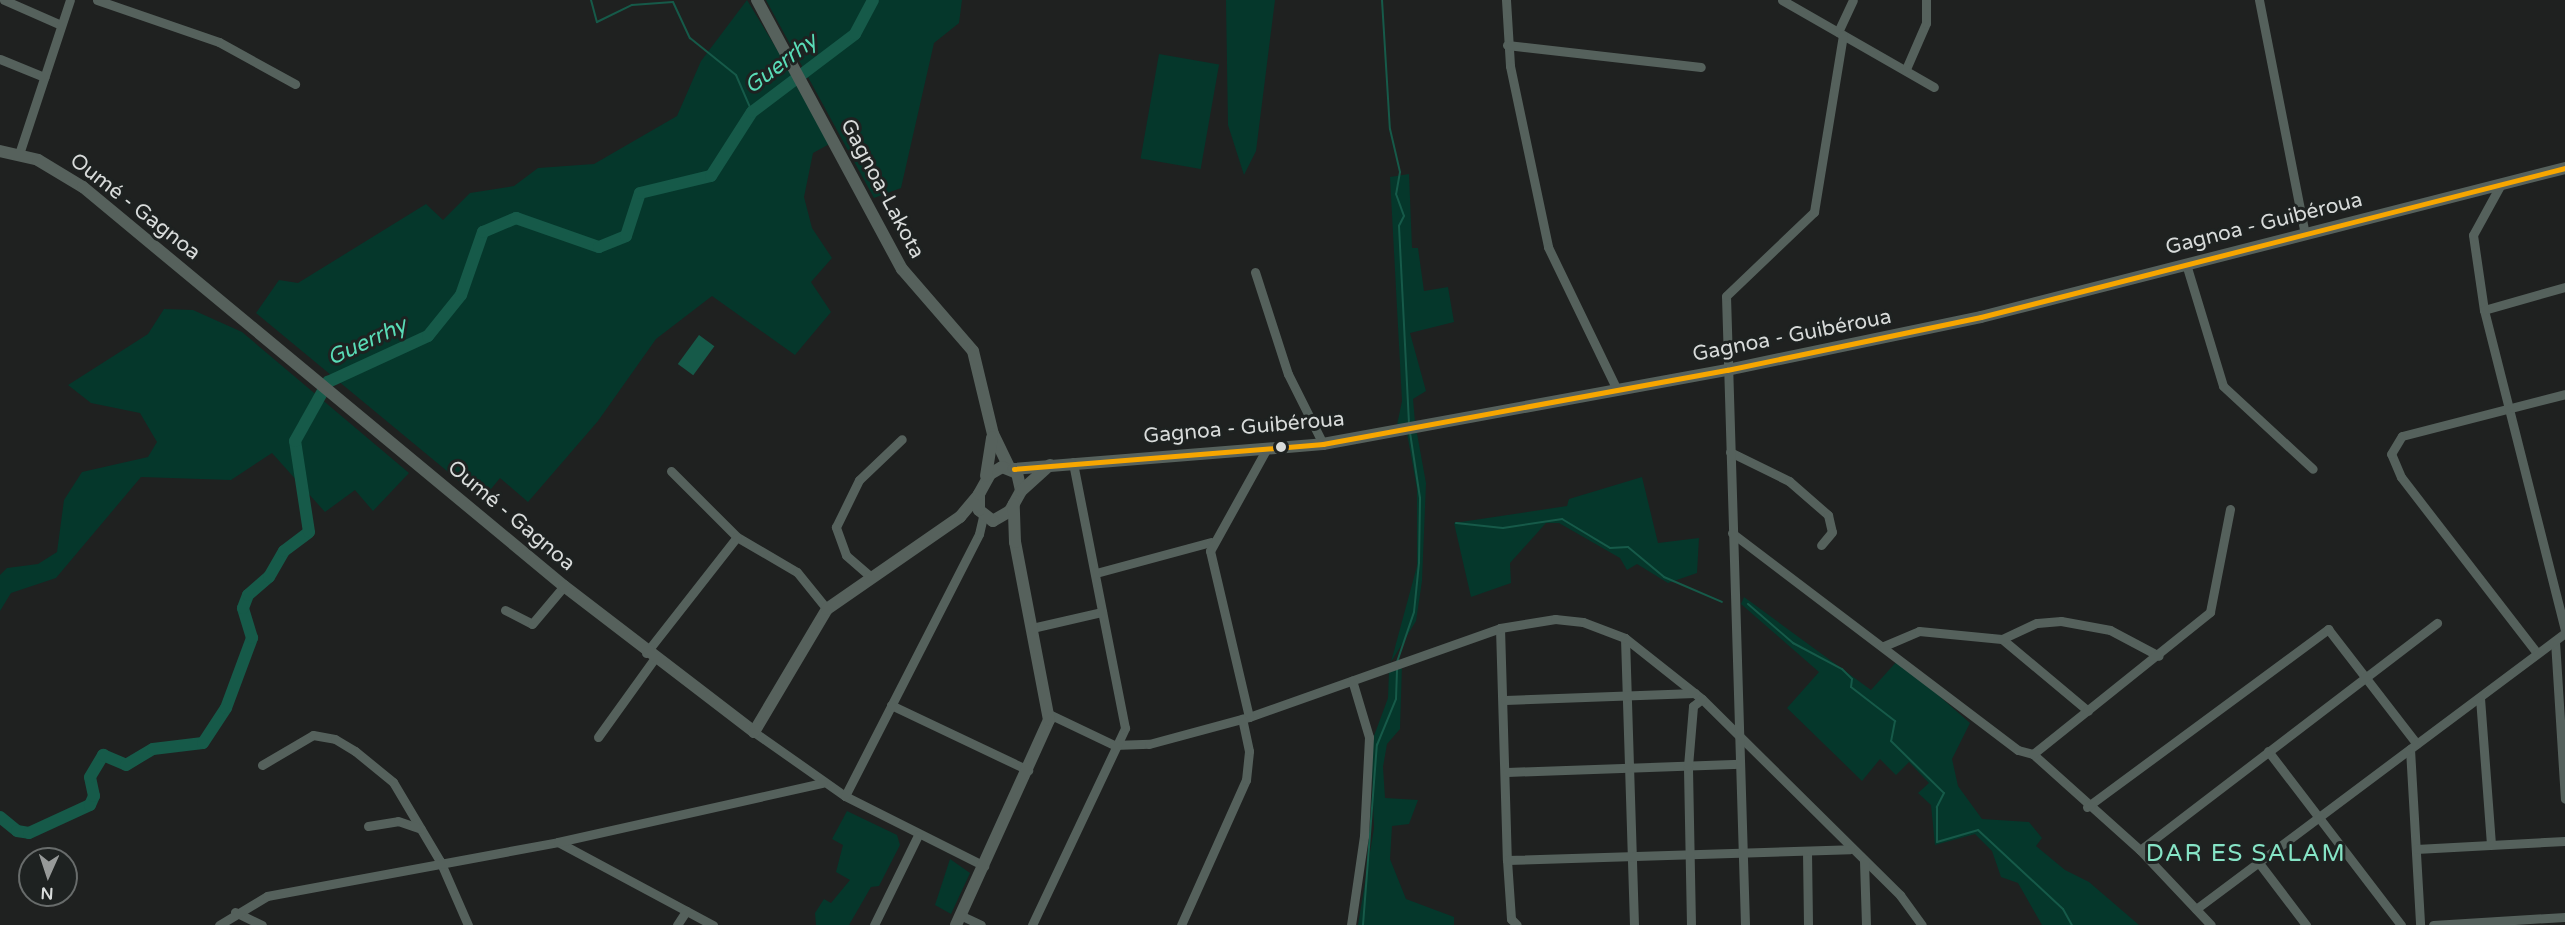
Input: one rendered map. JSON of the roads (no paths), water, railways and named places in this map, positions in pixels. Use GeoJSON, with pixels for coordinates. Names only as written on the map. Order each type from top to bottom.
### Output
{"type":"FeatureCollection","features":[{"type":"Feature","properties":{"kind":"main road","name":"Gagnoa-Lakota"},"geometry":{"type":"LineString","coordinates":[[757,0],[905,275],[974,351],[990,421],[992,452],[982,488]]}},
{"type":"Feature","properties":{"kind":"main road","name":"Oumé - Gagnoa"},"geometry":{"type":"LineString","coordinates":[[0,151],[19,154],[83,187],[314,375],[650,656],[754,732]]}},
{"type":"Feature","properties":{"kind":"main road","name":"Gagnoa - Guibéroua"},"geometry":{"type":"LineString","coordinates":[[1011,468],[1323,444],[1727,370],[1934,328],[2565,168]]}},
{"type":"Feature","properties":{"kind":"main road","name":"Gagnoa-Lakota"},"geometry":{"type":"LineString","coordinates":[[990,421],[1021,491]]}},
{"type":"Feature","properties":{"kind":"main road"},"geometry":{"type":"LineString","coordinates":[[960,517],[991,520],[1014,504],[1021,491],[1050,464]]}},
{"type":"Feature","properties":{"kind":"main road"},"geometry":{"type":"LineString","coordinates":[[754,732],[827,609],[960,517],[995,469],[1011,468]]}},
{"type":"Feature","properties":{"kind":"main road"},"geometry":{"type":"LineString","coordinates":[[982,488],[991,520],[1015,543]]}},
{"type":"Feature","properties":{"kind":"main road"},"geometry":{"type":"LineString","coordinates":[[958,920],[1028,770],[1049,714],[1015,543],[1014,504]]}},
{"type":"Feature","properties":{"kind":"street"},"geometry":{"type":"LineString","coordinates":[[4,0],[61,25]]}},
{"type":"Feature","properties":{"kind":"street"},"geometry":{"type":"LineString","coordinates":[[19,154],[70,0]]}},
{"type":"Feature","properties":{"kind":"street"},"geometry":{"type":"LineString","coordinates":[[97,0],[219,42],[295,84]]}},
{"type":"Feature","properties":{"kind":"street"},"geometry":{"type":"LineString","coordinates":[[1506,0],[1508,45],[1548,247],[1617,390]]}},
{"type":"Feature","properties":{"kind":"street"},"geometry":{"type":"LineString","coordinates":[[1782,0],[1934,87]]}},
{"type":"Feature","properties":{"kind":"street"},"geometry":{"type":"LineString","coordinates":[[1745,925],[1725,296],[1814,212],[1841,34],[1853,0]]}},
{"type":"Feature","properties":{"kind":"street"},"geometry":{"type":"LineString","coordinates":[[1906,69],[1926,23],[1926,0]]}},
{"type":"Feature","properties":{"kind":"street"},"geometry":{"type":"LineString","coordinates":[[2259,0],[2305,234]]}},
{"type":"Feature","properties":{"kind":"street"},"geometry":{"type":"LineString","coordinates":[[1508,45],[1701,67]]}},
{"type":"Feature","properties":{"kind":"street"},"geometry":{"type":"LineString","coordinates":[[0,59],[44,77]]}},
{"type":"Feature","properties":{"kind":"street"},"geometry":{"type":"LineString","coordinates":[[2196,909],[2565,632],[2484,310],[2473,235],[2501,184]]}},
{"type":"Feature","properties":{"kind":"street"},"geometry":{"type":"LineString","coordinates":[[2186,264],[2223,386],[2313,468]]}},
{"type":"Feature","properties":{"kind":"street"},"geometry":{"type":"LineString","coordinates":[[1255,272],[1288,374],[1323,444]]}},
{"type":"Feature","properties":{"kind":"street"},"geometry":{"type":"LineString","coordinates":[[2484,310],[2565,287]]}},
{"type":"Feature","properties":{"kind":"street"},"geometry":{"type":"LineString","coordinates":[[2537,653],[2400,477],[2391,454],[2402,436],[2565,394]]}},
{"type":"Feature","properties":{"kind":"street"},"geometry":{"type":"LineString","coordinates":[[871,577],[846,555],[836,527],[859,480],[902,440]]}},
{"type":"Feature","properties":{"kind":"street"},"geometry":{"type":"LineString","coordinates":[[1181,925],[1246,780],[1249,751],[1246,718],[1211,563],[1211,542],[1266,450]]}},
{"type":"Feature","properties":{"kind":"street"},"geometry":{"type":"LineString","coordinates":[[1730,452],[1790,481],[1828,515],[1832,532],[1821,545]]}},
{"type":"Feature","properties":{"kind":"street"},"geometry":{"type":"LineString","coordinates":[[1032,925],[1114,746],[1125,728],[1073,462]]}},
{"type":"Feature","properties":{"kind":"street"},"geometry":{"type":"LineString","coordinates":[[670,471],[737,537],[797,572],[827,609]]}},
{"type":"Feature","properties":{"kind":"street"},"geometry":{"type":"LineString","coordinates":[[2032,753],[2159,656],[2210,612],[2230,509]]}},
{"type":"Feature","properties":{"kind":"street"},"geometry":{"type":"LineString","coordinates":[[845,796],[979,534],[991,520]]}},
{"type":"Feature","properties":{"kind":"street"},"geometry":{"type":"LineString","coordinates":[[1732,533],[1884,646],[2018,750],[2032,753],[2087,807],[2140,850],[2211,925]]}},
{"type":"Feature","properties":{"kind":"street"},"geometry":{"type":"LineString","coordinates":[[598,738],[650,656],[737,537]]}},
{"type":"Feature","properties":{"kind":"street"},"geometry":{"type":"LineString","coordinates":[[1096,573],[1211,542]]}},
{"type":"Feature","properties":{"kind":"street"},"geometry":{"type":"LineString","coordinates":[[505,610],[532,624],[564,586]]}},
{"type":"Feature","properties":{"kind":"street"},"geometry":{"type":"LineString","coordinates":[[1032,627],[1102,612]]}},
{"type":"Feature","properties":{"kind":"street"},"geometry":{"type":"LineString","coordinates":[[1049,714],[1114,746],[1173,739],[1246,718],[1500,628],[1555,619],[1607,628],[1624,638],[1699,696],[1739,741],[1864,861],[1922,925]]}},
{"type":"Feature","properties":{"kind":"street"},"geometry":{"type":"LineString","coordinates":[[1884,646],[1920,631],[2002,639],[2037,623],[2086,622],[2140,643],[2159,656]]}},
{"type":"Feature","properties":{"kind":"street"},"geometry":{"type":"LineString","coordinates":[[2140,850],[2437,623]]}},
{"type":"Feature","properties":{"kind":"street"},"geometry":{"type":"LineString","coordinates":[[1500,628],[1505,700],[1507,860],[1511,919],[1517,925]]}},
{"type":"Feature","properties":{"kind":"street"},"geometry":{"type":"LineString","coordinates":[[2087,807],[2322,630],[2333,632],[2367,676],[2414,746],[2420,925]]}},
{"type":"Feature","properties":{"kind":"street"},"geometry":{"type":"LineString","coordinates":[[1624,638],[1634,925]]}},
{"type":"Feature","properties":{"kind":"street"},"geometry":{"type":"LineString","coordinates":[[2002,639],[2088,711]]}},
{"type":"Feature","properties":{"kind":"street"},"geometry":{"type":"LineString","coordinates":[[2555,641],[2565,799]]}},
{"type":"Feature","properties":{"kind":"street"},"geometry":{"type":"LineString","coordinates":[[1351,925],[1364,836],[1369,737],[1352,680]]}},
{"type":"Feature","properties":{"kind":"street"},"geometry":{"type":"LineString","coordinates":[[1505,700],[1626,695],[1699,696]]}},
{"type":"Feature","properties":{"kind":"street"},"geometry":{"type":"LineString","coordinates":[[1691,925],[1688,766],[1693,706],[1699,696]]}},
{"type":"Feature","properties":{"kind":"street"},"geometry":{"type":"LineString","coordinates":[[2480,698],[2491,845]]}},
{"type":"Feature","properties":{"kind":"street"},"geometry":{"type":"LineString","coordinates":[[891,705],[1028,770]]}},
{"type":"Feature","properties":{"kind":"street"},"geometry":{"type":"LineString","coordinates":[[754,732],[823,783],[845,796],[918,835],[984,866]]}},
{"type":"Feature","properties":{"kind":"street"},"geometry":{"type":"LineString","coordinates":[[262,765],[295,741],[313,735],[335,739],[393,783],[440,861],[468,925]]}},
{"type":"Feature","properties":{"kind":"street"},"geometry":{"type":"LineString","coordinates":[[2268,751],[2401,925]]}},
{"type":"Feature","properties":{"kind":"street"},"geometry":{"type":"LineString","coordinates":[[1507,772],[1740,764]]}},
{"type":"Feature","properties":{"kind":"street"},"geometry":{"type":"LineString","coordinates":[[219,925],[235,912],[267,896],[440,861],[558,842],[823,783]]}},
{"type":"Feature","properties":{"kind":"street"},"geometry":{"type":"LineString","coordinates":[[368,826],[398,820],[421,829]]}},
{"type":"Feature","properties":{"kind":"street"},"geometry":{"type":"LineString","coordinates":[[874,925],[918,835]]}},
{"type":"Feature","properties":{"kind":"street"},"geometry":{"type":"LineString","coordinates":[[2416,849],[2565,841]]}},
{"type":"Feature","properties":{"kind":"street"},"geometry":{"type":"LineString","coordinates":[[558,842],[713,925]]}},
{"type":"Feature","properties":{"kind":"street"},"geometry":{"type":"LineString","coordinates":[[1507,860],[1850,849]]}},
{"type":"Feature","properties":{"kind":"street"},"geometry":{"type":"LineString","coordinates":[[1807,852],[1808,925]]}},
{"type":"Feature","properties":{"kind":"street"},"geometry":{"type":"LineString","coordinates":[[1864,861],[1866,925]]}},
{"type":"Feature","properties":{"kind":"street"},"geometry":{"type":"LineString","coordinates":[[2259,863],[2306,925]]}},
{"type":"Feature","properties":{"kind":"street"},"geometry":{"type":"LineString","coordinates":[[677,925],[686,911]]}},
{"type":"Feature","properties":{"kind":"street"},"geometry":{"type":"LineString","coordinates":[[235,912],[262,925]]}},
{"type":"Feature","properties":{"kind":"street"},"geometry":{"type":"LineString","coordinates":[[2433,925],[2565,917]]}},
{"type":"Feature","properties":{"kind":"street"},"geometry":{"type":"LineString","coordinates":[[958,920],[981,925]]}},
{"type":"Feature","properties":{"kind":"waterway"},"geometry":{"type":"LineString","coordinates":[[591,0],[597,22],[632,5],[673,2],[690,38],[736,75],[752,112]]}},
{"type":"Feature","properties":{"kind":"waterway","name":"Guerrhy"},"geometry":{"type":"LineString","coordinates":[[0,817],[17,831],[29,833],[90,805],[94,796],[90,777],[103,755],[126,765],[153,749],[203,743],[226,708],[252,638],[243,608],[248,595],[269,577],[284,551],[309,532],[295,441],[328,382],[428,336],[461,295],[483,232],[516,218],[599,247],[626,236],[640,193],[711,176],[752,112],[855,34],[873,0]]}},
{"type":"Feature","properties":{"kind":"waterway"},"geometry":{"type":"LineString","coordinates":[[1382,0],[1390,129],[1400,172],[1396,194],[1404,216],[1399,226],[1409,424]]}},
{"type":"Feature","properties":{"kind":"waterway"},"geometry":{"type":"LineString","coordinates":[[1397,662],[1414,612],[1419,563],[1420,498],[1410,433]]}},
{"type":"Feature","properties":{"kind":"waterway"},"geometry":{"type":"LineString","coordinates":[[1456,523],[1503,528],[1562,519],[1610,548],[1628,547],[1664,577],[1722,602]]}},
{"type":"Feature","properties":{"kind":"waterway"},"geometry":{"type":"LineString","coordinates":[[1748,604],[1793,643],[1842,669],[1852,679],[1851,687],[1895,721],[1891,741],[1944,793],[1937,807],[1937,842],[1978,830],[2063,909],[2072,925]]}},
{"type":"Feature","properties":{"kind":"waterway"},"geometry":{"type":"LineString","coordinates":[[1363,925],[1377,745],[1396,699],[1397,668]]}},
{"type":"Feature","properties":{"kind":"district","name":"DAR ES SALAM"},"geometry":{"type":"Point","coordinates":[2246,854]}}]}
